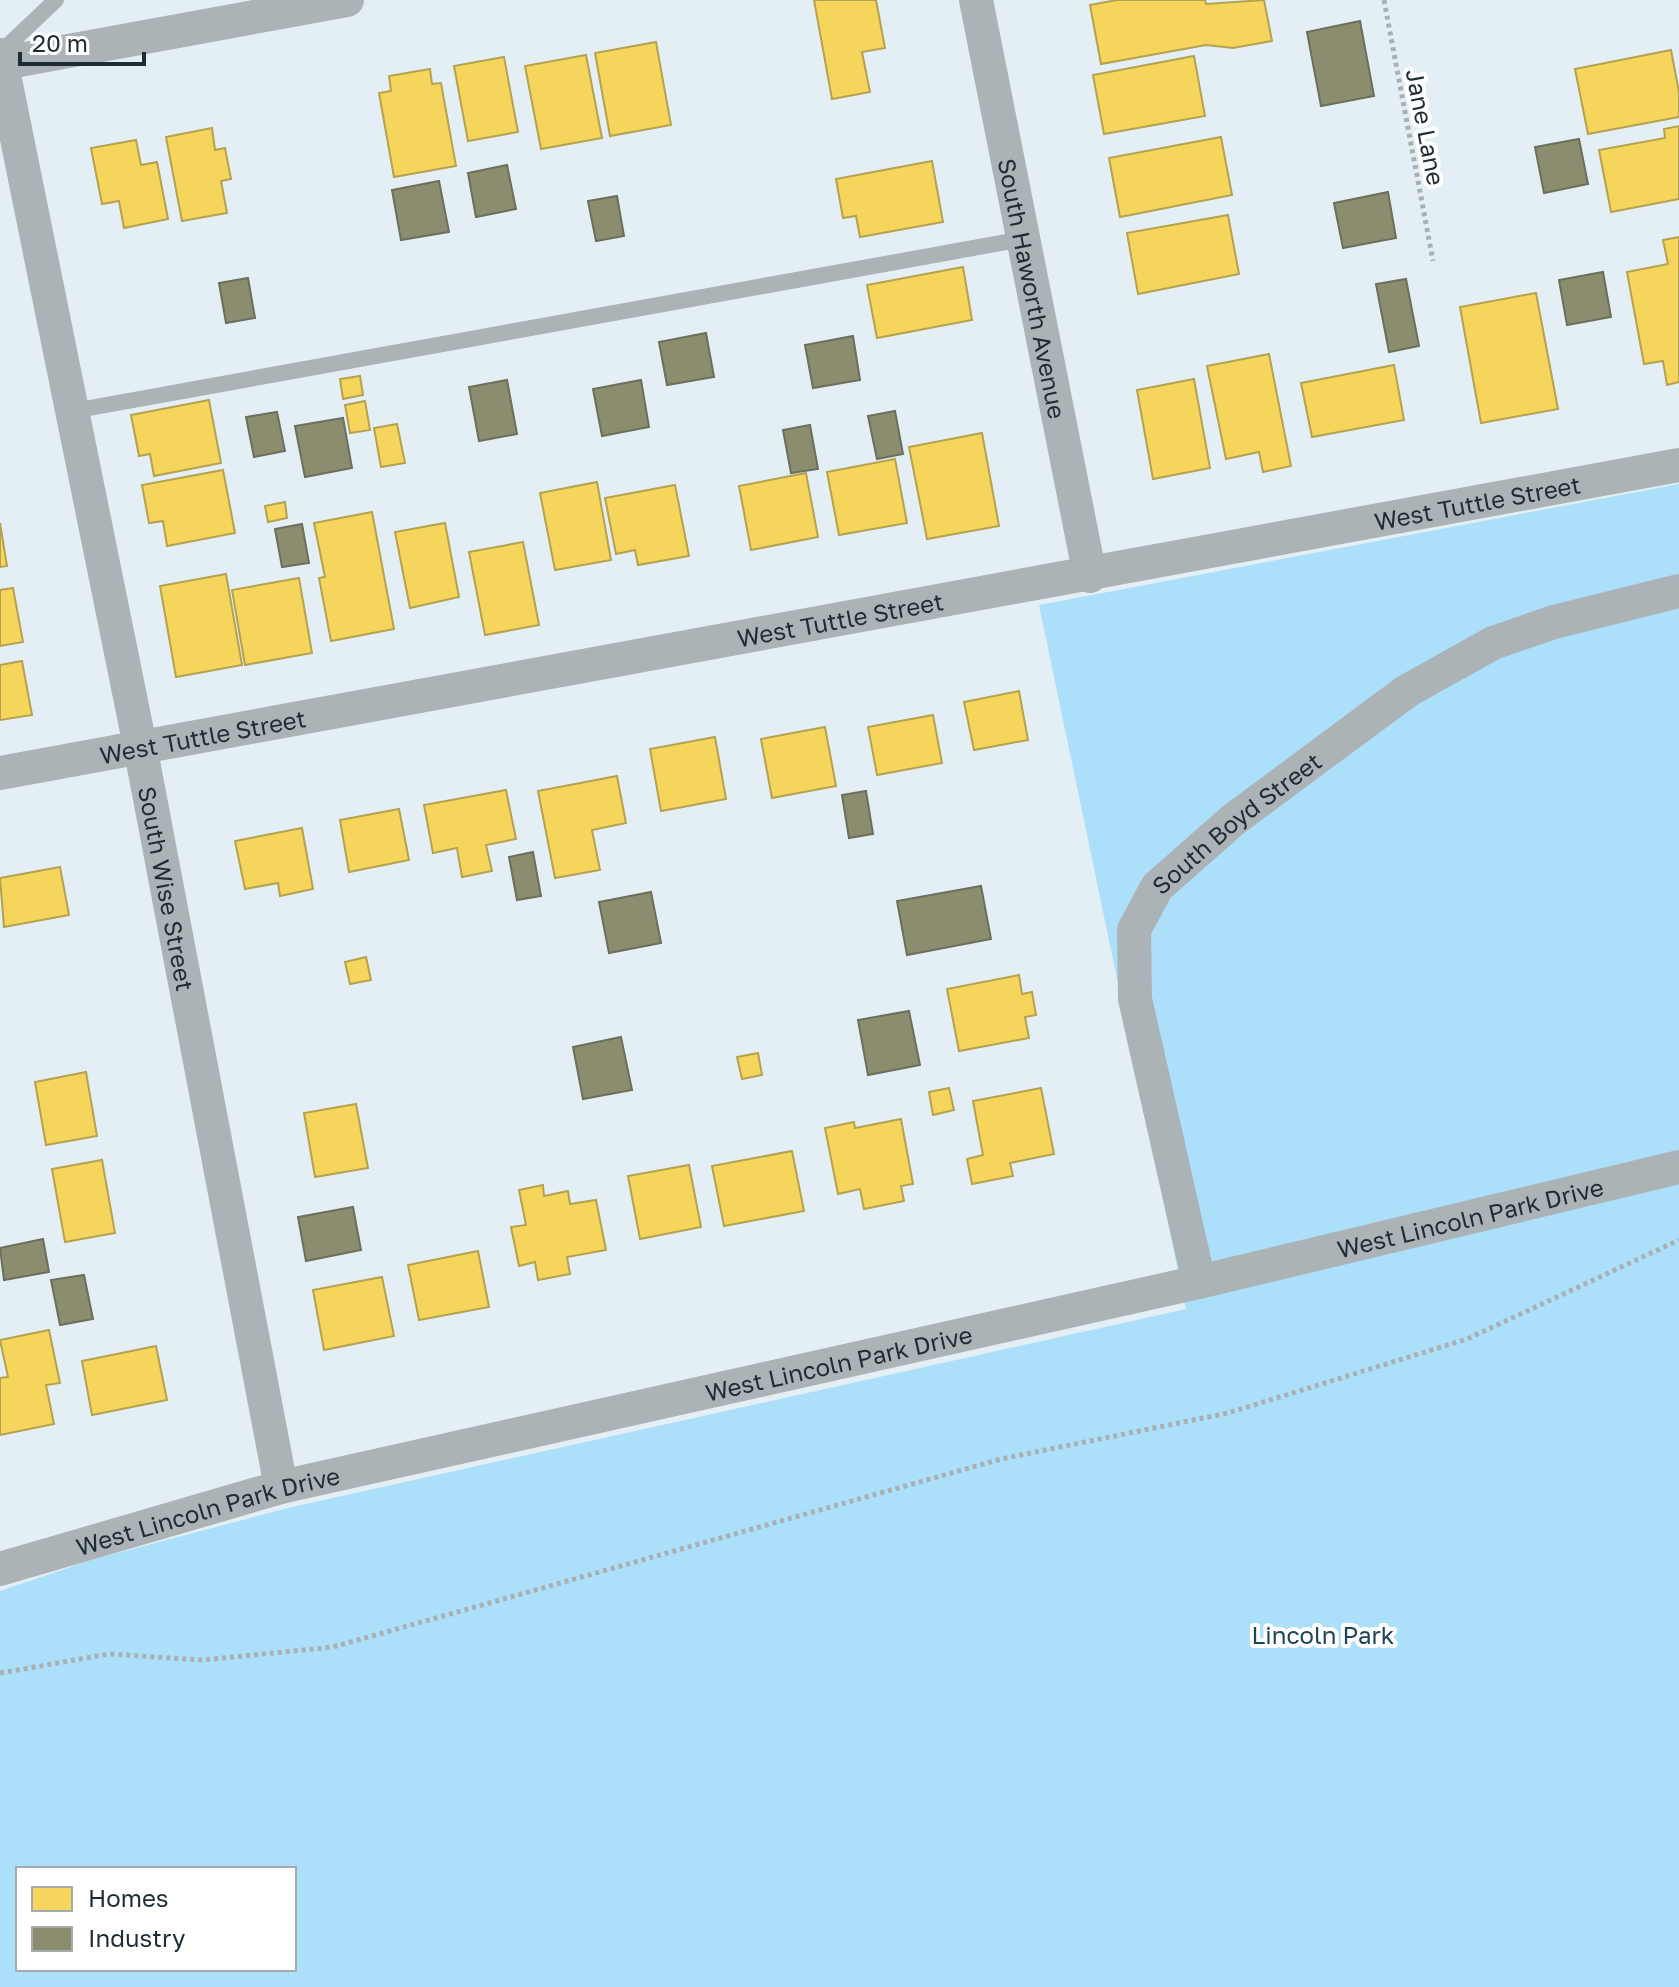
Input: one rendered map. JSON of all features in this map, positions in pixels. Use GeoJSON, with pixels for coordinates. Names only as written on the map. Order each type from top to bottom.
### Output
{"type":"FeatureCollection","features":[{"type":"Feature","properties":{"kind":"street"},"geometry":{"type":"LineString","coordinates":[[1,57],[347,0]]}},
{"type":"Feature","properties":{"kind":"street","name":"South Haworth Avenue"},"geometry":{"type":"LineString","coordinates":[[976,0],[1090,576]]}},
{"type":"Feature","properties":{"kind":"street","name":"South Wise Street"},"geometry":{"type":"LineString","coordinates":[[1,57],[140,746],[281,1487]]}},
{"type":"Feature","properties":{"kind":"street","name":"West Tuttle Street"},"geometry":{"type":"LineString","coordinates":[[0,773],[1090,576],[1679,465]]}},
{"type":"Feature","properties":{"kind":"street","name":"South Boyd Street"},"geometry":{"type":"LineString","coordinates":[[1199,1282],[1135,999],[1134,930],[1157,887],[1233,820],[1407,691],[1493,643],[1554,622],[1679,591]]}},
{"type":"Feature","properties":{"kind":"street","name":"West Lincoln Park Drive"},"geometry":{"type":"LineString","coordinates":[[0,1569],[281,1487],[1199,1282],[1679,1167]]}},
{"type":"Feature","properties":{"kind":"lane"},"geometry":{"type":"LineString","coordinates":[[1,57],[56,0]]}},
{"type":"Feature","properties":{"kind":"lane"},"geometry":{"type":"LineString","coordinates":[[73,411],[1023,239]]}},
{"type":"Feature","properties":{"kind":"path","name":"Jane Lane"},"geometry":{"type":"LineString","coordinates":[[1384,0],[1433,261]]}},
{"type":"Feature","properties":{"kind":"path"},"geometry":{"type":"LineString","coordinates":[[0,1673],[109,1654],[203,1660],[333,1647],[1001,1459],[1228,1413],[1467,1339],[1679,1240]]}},
{"type":"Feature","properties":{"kind":"green space","name":"Lincoln Park"},"geometry":{"type":"Polygon","coordinates":[[[1679,484],[1679,1987],[0,1987],[0,1591],[91,1560],[288,1508],[1186,1309],[1039,605],[1679,484]]]}},
{"type":"Feature","properties":{"kind":"building: Homes"},"geometry":{"type":"Polygon","coordinates":[[[814,0],[876,0],[885,48],[862,52],[870,92],[832,99],[814,0]]]}},
{"type":"Feature","properties":{"kind":"building: Homes"},"geometry":{"type":"Polygon","coordinates":[[[1117,0],[1205,0],[1206,4],[1264,0],[1272,41],[1233,48],[1206,45],[1101,64],[1090,5],[1117,0]]]}},
{"type":"Feature","properties":{"kind":"building: Homes"},"geometry":{"type":"Polygon","coordinates":[[[656,42],[671,125],[610,136],[595,53],[656,42]]]}},
{"type":"Feature","properties":{"kind":"building: Homes"},"geometry":{"type":"Polygon","coordinates":[[[1671,50],[1679,92],[1679,117],[1588,134],[1575,69],[1671,50]]]}},
{"type":"Feature","properties":{"kind":"building: Homes"},"geometry":{"type":"Polygon","coordinates":[[[586,55],[602,138],[541,149],[525,66],[586,55]]]}},
{"type":"Feature","properties":{"kind":"building: Homes"},"geometry":{"type":"Polygon","coordinates":[[[1194,56],[1205,116],[1104,134],[1093,75],[1194,56]]]}},
{"type":"Feature","properties":{"kind":"building: Homes"},"geometry":{"type":"Polygon","coordinates":[[[504,57],[518,132],[468,141],[454,66],[504,57]]]}},
{"type":"Feature","properties":{"kind":"building: Homes"},"geometry":{"type":"Polygon","coordinates":[[[430,69],[432,84],[441,83],[456,166],[394,177],[379,93],[391,91],[389,76],[430,69]]]}},
{"type":"Feature","properties":{"kind":"building: Homes"},"geometry":{"type":"Polygon","coordinates":[[[1679,126],[1679,199],[1611,212],[1599,150],[1665,138],[1664,129],[1679,126]]]}},
{"type":"Feature","properties":{"kind":"building: Homes"},"geometry":{"type":"Polygon","coordinates":[[[212,128],[215,150],[225,148],[231,179],[221,181],[227,213],[182,221],[166,137],[212,128]]]}},
{"type":"Feature","properties":{"kind":"building: Homes"},"geometry":{"type":"Polygon","coordinates":[[[1221,137],[1232,195],[1120,217],[1109,158],[1221,137]]]}},
{"type":"Feature","properties":{"kind":"building: Homes"},"geometry":{"type":"Polygon","coordinates":[[[136,140],[141,165],[157,162],[168,219],[124,228],[119,201],[102,204],[91,148],[136,140]]]}},
{"type":"Feature","properties":{"kind":"building: Homes"},"geometry":{"type":"Polygon","coordinates":[[[932,161],[943,222],[860,237],[856,216],[843,218],[836,179],[932,161]]]}},
{"type":"Feature","properties":{"kind":"building: Homes"},"geometry":{"type":"Polygon","coordinates":[[[1228,215],[1239,274],[1138,294],[1127,233],[1228,215]]]}},
{"type":"Feature","properties":{"kind":"building: Homes"},"geometry":{"type":"Polygon","coordinates":[[[1679,237],[1679,382],[1667,385],[1663,361],[1644,364],[1627,272],[1668,264],[1663,240],[1679,237]]]}},
{"type":"Feature","properties":{"kind":"building: Homes"},"geometry":{"type":"Polygon","coordinates":[[[963,267],[972,320],[877,338],[867,285],[963,267]]]}},
{"type":"Feature","properties":{"kind":"building: Homes"},"geometry":{"type":"Polygon","coordinates":[[[1536,293],[1558,409],[1481,423],[1460,307],[1536,293]]]}},
{"type":"Feature","properties":{"kind":"building: Homes"},"geometry":{"type":"Polygon","coordinates":[[[1269,354],[1291,466],[1263,472],[1259,452],[1226,459],[1207,366],[1269,354]]]}},
{"type":"Feature","properties":{"kind":"building: Homes"},"geometry":{"type":"Polygon","coordinates":[[[1394,365],[1404,420],[1312,437],[1301,383],[1394,365]]]}},
{"type":"Feature","properties":{"kind":"building: Homes"},"geometry":{"type":"Polygon","coordinates":[[[360,376],[363,395],[343,399],[340,379],[360,376]]]}},
{"type":"Feature","properties":{"kind":"building: Homes"},"geometry":{"type":"Polygon","coordinates":[[[1194,379],[1210,468],[1153,479],[1137,390],[1194,379]]]}},
{"type":"Feature","properties":{"kind":"building: Homes"},"geometry":{"type":"Polygon","coordinates":[[[209,400],[221,463],[154,476],[150,454],[139,456],[131,415],[209,400]]]}},
{"type":"Feature","properties":{"kind":"building: Homes"},"geometry":{"type":"Polygon","coordinates":[[[365,401],[370,430],[350,433],[345,405],[365,401]]]}},
{"type":"Feature","properties":{"kind":"building: Homes"},"geometry":{"type":"Polygon","coordinates":[[[397,424],[405,463],[381,467],[374,428],[397,424]]]}},
{"type":"Feature","properties":{"kind":"building: Homes"},"geometry":{"type":"Polygon","coordinates":[[[982,433],[999,526],[927,539],[909,447],[982,433]]]}},
{"type":"Feature","properties":{"kind":"building: Homes"},"geometry":{"type":"Polygon","coordinates":[[[895,459],[907,523],[839,535],[827,472],[895,459]]]}},
{"type":"Feature","properties":{"kind":"building: Homes"},"geometry":{"type":"Polygon","coordinates":[[[223,470],[235,533],[167,546],[163,521],[149,523],[142,485],[223,470]]]}},
{"type":"Feature","properties":{"kind":"building: Homes"},"geometry":{"type":"Polygon","coordinates":[[[806,473],[818,537],[751,550],[739,486],[806,473]]]}},
{"type":"Feature","properties":{"kind":"building: Homes"},"geometry":{"type":"Polygon","coordinates":[[[597,482],[611,560],[555,570],[540,493],[597,482]]]}},
{"type":"Feature","properties":{"kind":"building: Homes"},"geometry":{"type":"Polygon","coordinates":[[[675,485],[689,556],[638,565],[635,550],[616,554],[605,498],[675,485]]]}},
{"type":"Feature","properties":{"kind":"building: Homes"},"geometry":{"type":"Polygon","coordinates":[[[285,502],[287,518],[268,522],[265,506],[285,502]]]}},
{"type":"Feature","properties":{"kind":"building: Homes"},"geometry":{"type":"Polygon","coordinates":[[[372,512],[394,629],[331,641],[319,578],[325,577],[314,523],[372,512]]]}},
{"type":"Feature","properties":{"kind":"building: Homes"},"geometry":{"type":"Polygon","coordinates":[[[0,523],[7,566],[0,567],[0,523]]]}},
{"type":"Feature","properties":{"kind":"building: Homes"},"geometry":{"type":"Polygon","coordinates":[[[445,523],[459,597],[410,608],[395,532],[445,523]]]}},
{"type":"Feature","properties":{"kind":"building: Homes"},"geometry":{"type":"Polygon","coordinates":[[[523,542],[539,625],[485,635],[469,552],[523,542]]]}},
{"type":"Feature","properties":{"kind":"building: Homes"},"geometry":{"type":"Polygon","coordinates":[[[226,574],[242,665],[176,677],[160,586],[226,574]]]}},
{"type":"Feature","properties":{"kind":"building: Homes"},"geometry":{"type":"Polygon","coordinates":[[[299,578],[312,653],[245,665],[232,590],[299,578]]]}},
{"type":"Feature","properties":{"kind":"building: Homes"},"geometry":{"type":"Polygon","coordinates":[[[13,588],[23,642],[0,646],[0,590],[13,588]]]}},
{"type":"Feature","properties":{"kind":"building: Homes"},"geometry":{"type":"Polygon","coordinates":[[[22,661],[32,715],[0,720],[0,665],[22,661]]]}},
{"type":"Feature","properties":{"kind":"building: Homes"},"geometry":{"type":"Polygon","coordinates":[[[1019,691],[1028,740],[974,750],[964,702],[1019,691]]]}},
{"type":"Feature","properties":{"kind":"building: Homes"},"geometry":{"type":"Polygon","coordinates":[[[933,715],[942,763],[877,775],[868,727],[933,715]]]}},
{"type":"Feature","properties":{"kind":"building: Homes"},"geometry":{"type":"Polygon","coordinates":[[[825,727],[836,786],[772,798],[761,739],[825,727]]]}},
{"type":"Feature","properties":{"kind":"building: Homes"},"geometry":{"type":"Polygon","coordinates":[[[715,737],[726,799],[661,811],[650,749],[715,737]]]}},
{"type":"Feature","properties":{"kind":"building: Homes"},"geometry":{"type":"Polygon","coordinates":[[[617,776],[626,823],[592,830],[600,870],[555,878],[538,791],[617,776]]]}},
{"type":"Feature","properties":{"kind":"building: Homes"},"geometry":{"type":"Polygon","coordinates":[[[506,790],[516,839],[486,845],[492,871],[462,877],[457,848],[433,853],[424,805],[506,790]]]}},
{"type":"Feature","properties":{"kind":"building: Homes"},"geometry":{"type":"Polygon","coordinates":[[[399,809],[409,860],[349,872],[340,820],[399,809]]]}},
{"type":"Feature","properties":{"kind":"building: Homes"},"geometry":{"type":"Polygon","coordinates":[[[302,828],[313,889],[280,896],[278,883],[245,889],[235,841],[302,828]]]}},
{"type":"Feature","properties":{"kind":"building: Homes"},"geometry":{"type":"Polygon","coordinates":[[[60,867],[69,915],[4,927],[0,878],[60,867]]]}},
{"type":"Feature","properties":{"kind":"building: Homes"},"geometry":{"type":"Polygon","coordinates":[[[366,957],[371,980],[350,984],[345,962],[366,957]]]}},
{"type":"Feature","properties":{"kind":"building: Homes"},"geometry":{"type":"Polygon","coordinates":[[[1019,975],[1022,994],[1032,992],[1036,1015],[1025,1017],[1029,1038],[959,1051],[947,989],[1019,975]]]}},
{"type":"Feature","properties":{"kind":"building: Homes"},"geometry":{"type":"Polygon","coordinates":[[[758,1053],[762,1075],[742,1079],[737,1057],[758,1053]]]}},
{"type":"Feature","properties":{"kind":"building: Homes"},"geometry":{"type":"Polygon","coordinates":[[[86,1072],[97,1136],[46,1145],[35,1082],[86,1072]]]}},
{"type":"Feature","properties":{"kind":"building: Homes"},"geometry":{"type":"Polygon","coordinates":[[[949,1088],[954,1110],[933,1115],[929,1092],[949,1088]]]}},
{"type":"Feature","properties":{"kind":"building: Homes"},"geometry":{"type":"Polygon","coordinates":[[[1041,1088],[1054,1154],[1010,1163],[1013,1176],[972,1184],[967,1159],[983,1155],[973,1101],[1041,1088]]]}},
{"type":"Feature","properties":{"kind":"building: Homes"},"geometry":{"type":"Polygon","coordinates":[[[356,1104],[368,1168],[315,1177],[304,1113],[356,1104]]]}},
{"type":"Feature","properties":{"kind":"building: Homes"},"geometry":{"type":"Polygon","coordinates":[[[901,1119],[913,1184],[901,1186],[904,1201],[864,1209],[860,1189],[838,1194],[825,1128],[854,1122],[855,1128],[901,1119]]]}},
{"type":"Feature","properties":{"kind":"building: Homes"},"geometry":{"type":"Polygon","coordinates":[[[792,1151],[804,1211],[724,1226],[712,1166],[792,1151]]]}},
{"type":"Feature","properties":{"kind":"building: Homes"},"geometry":{"type":"Polygon","coordinates":[[[102,1160],[115,1233],[65,1242],[52,1169],[102,1160]]]}},
{"type":"Feature","properties":{"kind":"building: Homes"},"geometry":{"type":"Polygon","coordinates":[[[689,1165],[701,1227],[640,1239],[628,1176],[689,1165]]]}},
{"type":"Feature","properties":{"kind":"building: Homes"},"geometry":{"type":"Polygon","coordinates":[[[543,1185],[544,1196],[568,1191],[570,1204],[596,1200],[606,1250],[567,1257],[570,1274],[538,1280],[535,1262],[519,1266],[511,1227],[526,1225],[519,1190],[543,1185]]]}},
{"type":"Feature","properties":{"kind":"building: Homes"},"geometry":{"type":"Polygon","coordinates":[[[478,1251],[489,1307],[419,1320],[408,1265],[478,1251]]]}},
{"type":"Feature","properties":{"kind":"building: Homes"},"geometry":{"type":"Polygon","coordinates":[[[382,1277],[394,1336],[324,1350],[313,1290],[382,1277]]]}},
{"type":"Feature","properties":{"kind":"building: Homes"},"geometry":{"type":"Polygon","coordinates":[[[49,1330],[60,1383],[46,1385],[54,1424],[0,1435],[0,1378],[8,1377],[0,1340],[49,1330]]]}},
{"type":"Feature","properties":{"kind":"building: Homes"},"geometry":{"type":"Polygon","coordinates":[[[156,1346],[167,1400],[92,1415],[82,1361],[156,1346]]]}},
{"type":"Feature","properties":{"kind":"building: Industry"},"geometry":{"type":"Polygon","coordinates":[[[1360,21],[1374,96],[1321,106],[1307,32],[1360,21]]]}},
{"type":"Feature","properties":{"kind":"building: Industry"},"geometry":{"type":"Polygon","coordinates":[[[1579,139],[1588,184],[1544,193],[1535,147],[1579,139]]]}},
{"type":"Feature","properties":{"kind":"building: Industry"},"geometry":{"type":"Polygon","coordinates":[[[507,165],[516,209],[476,217],[468,173],[507,165]]]}},
{"type":"Feature","properties":{"kind":"building: Industry"},"geometry":{"type":"Polygon","coordinates":[[[439,181],[449,232],[401,240],[392,190],[439,181]]]}},
{"type":"Feature","properties":{"kind":"building: Industry"},"geometry":{"type":"Polygon","coordinates":[[[1388,192],[1396,238],[1343,248],[1334,203],[1388,192]]]}},
{"type":"Feature","properties":{"kind":"building: Industry"},"geometry":{"type":"Polygon","coordinates":[[[617,196],[624,236],[596,241],[588,201],[617,196]]]}},
{"type":"Feature","properties":{"kind":"building: Industry"},"geometry":{"type":"Polygon","coordinates":[[[1603,272],[1611,317],[1567,325],[1559,280],[1603,272]]]}},
{"type":"Feature","properties":{"kind":"building: Industry"},"geometry":{"type":"Polygon","coordinates":[[[248,278],[255,318],[226,323],[219,283],[248,278]]]}},
{"type":"Feature","properties":{"kind":"building: Industry"},"geometry":{"type":"Polygon","coordinates":[[[1406,279],[1419,346],[1389,352],[1376,284],[1406,279]]]}},
{"type":"Feature","properties":{"kind":"building: Industry"},"geometry":{"type":"Polygon","coordinates":[[[706,333],[714,377],[667,385],[659,342],[706,333]]]}},
{"type":"Feature","properties":{"kind":"building: Industry"},"geometry":{"type":"Polygon","coordinates":[[[853,336],[860,380],[813,388],[805,345],[853,336]]]}},
{"type":"Feature","properties":{"kind":"building: Industry"},"geometry":{"type":"Polygon","coordinates":[[[507,380],[517,434],[479,441],[469,387],[507,380]]]}},
{"type":"Feature","properties":{"kind":"building: Industry"},"geometry":{"type":"Polygon","coordinates":[[[641,380],[649,427],[602,436],[593,389],[641,380]]]}},
{"type":"Feature","properties":{"kind":"building: Industry"},"geometry":{"type":"Polygon","coordinates":[[[895,411],[903,454],[877,459],[868,416],[895,411]]]}},
{"type":"Feature","properties":{"kind":"building: Industry"},"geometry":{"type":"Polygon","coordinates":[[[277,412],[285,451],[254,457],[246,417],[277,412]]]}},
{"type":"Feature","properties":{"kind":"building: Industry"},"geometry":{"type":"Polygon","coordinates":[[[343,418],[352,468],[305,477],[295,426],[343,418]]]}},
{"type":"Feature","properties":{"kind":"building: Industry"},"geometry":{"type":"Polygon","coordinates":[[[810,425],[818,469],[791,473],[783,430],[810,425]]]}},
{"type":"Feature","properties":{"kind":"building: Industry"},"geometry":{"type":"Polygon","coordinates":[[[302,524],[309,563],[282,567],[275,529],[302,524]]]}},
{"type":"Feature","properties":{"kind":"building: Industry"},"geometry":{"type":"Polygon","coordinates":[[[866,791],[873,834],[849,838],[842,795],[866,791]]]}},
{"type":"Feature","properties":{"kind":"building: Industry"},"geometry":{"type":"Polygon","coordinates":[[[533,852],[541,896],[517,900],[509,857],[533,852]]]}},
{"type":"Feature","properties":{"kind":"building: Industry"},"geometry":{"type":"Polygon","coordinates":[[[981,886],[991,939],[907,955],[897,901],[981,886]]]}},
{"type":"Feature","properties":{"kind":"building: Industry"},"geometry":{"type":"Polygon","coordinates":[[[651,892],[661,943],[609,953],[599,902],[651,892]]]}},
{"type":"Feature","properties":{"kind":"building: Industry"},"geometry":{"type":"Polygon","coordinates":[[[909,1011],[920,1065],[868,1075],[858,1020],[909,1011]]]}},
{"type":"Feature","properties":{"kind":"building: Industry"},"geometry":{"type":"Polygon","coordinates":[[[621,1037],[632,1090],[583,1099],[573,1047],[621,1037]]]}},
{"type":"Feature","properties":{"kind":"building: Industry"},"geometry":{"type":"Polygon","coordinates":[[[353,1207],[361,1250],[306,1261],[298,1217],[353,1207]]]}},
{"type":"Feature","properties":{"kind":"building: Industry"},"geometry":{"type":"Polygon","coordinates":[[[43,1239],[49,1272],[4,1280],[0,1248],[43,1239]]]}},
{"type":"Feature","properties":{"kind":"building: Industry"},"geometry":{"type":"Polygon","coordinates":[[[84,1275],[93,1319],[60,1325],[51,1280],[84,1275]]]}}]}
